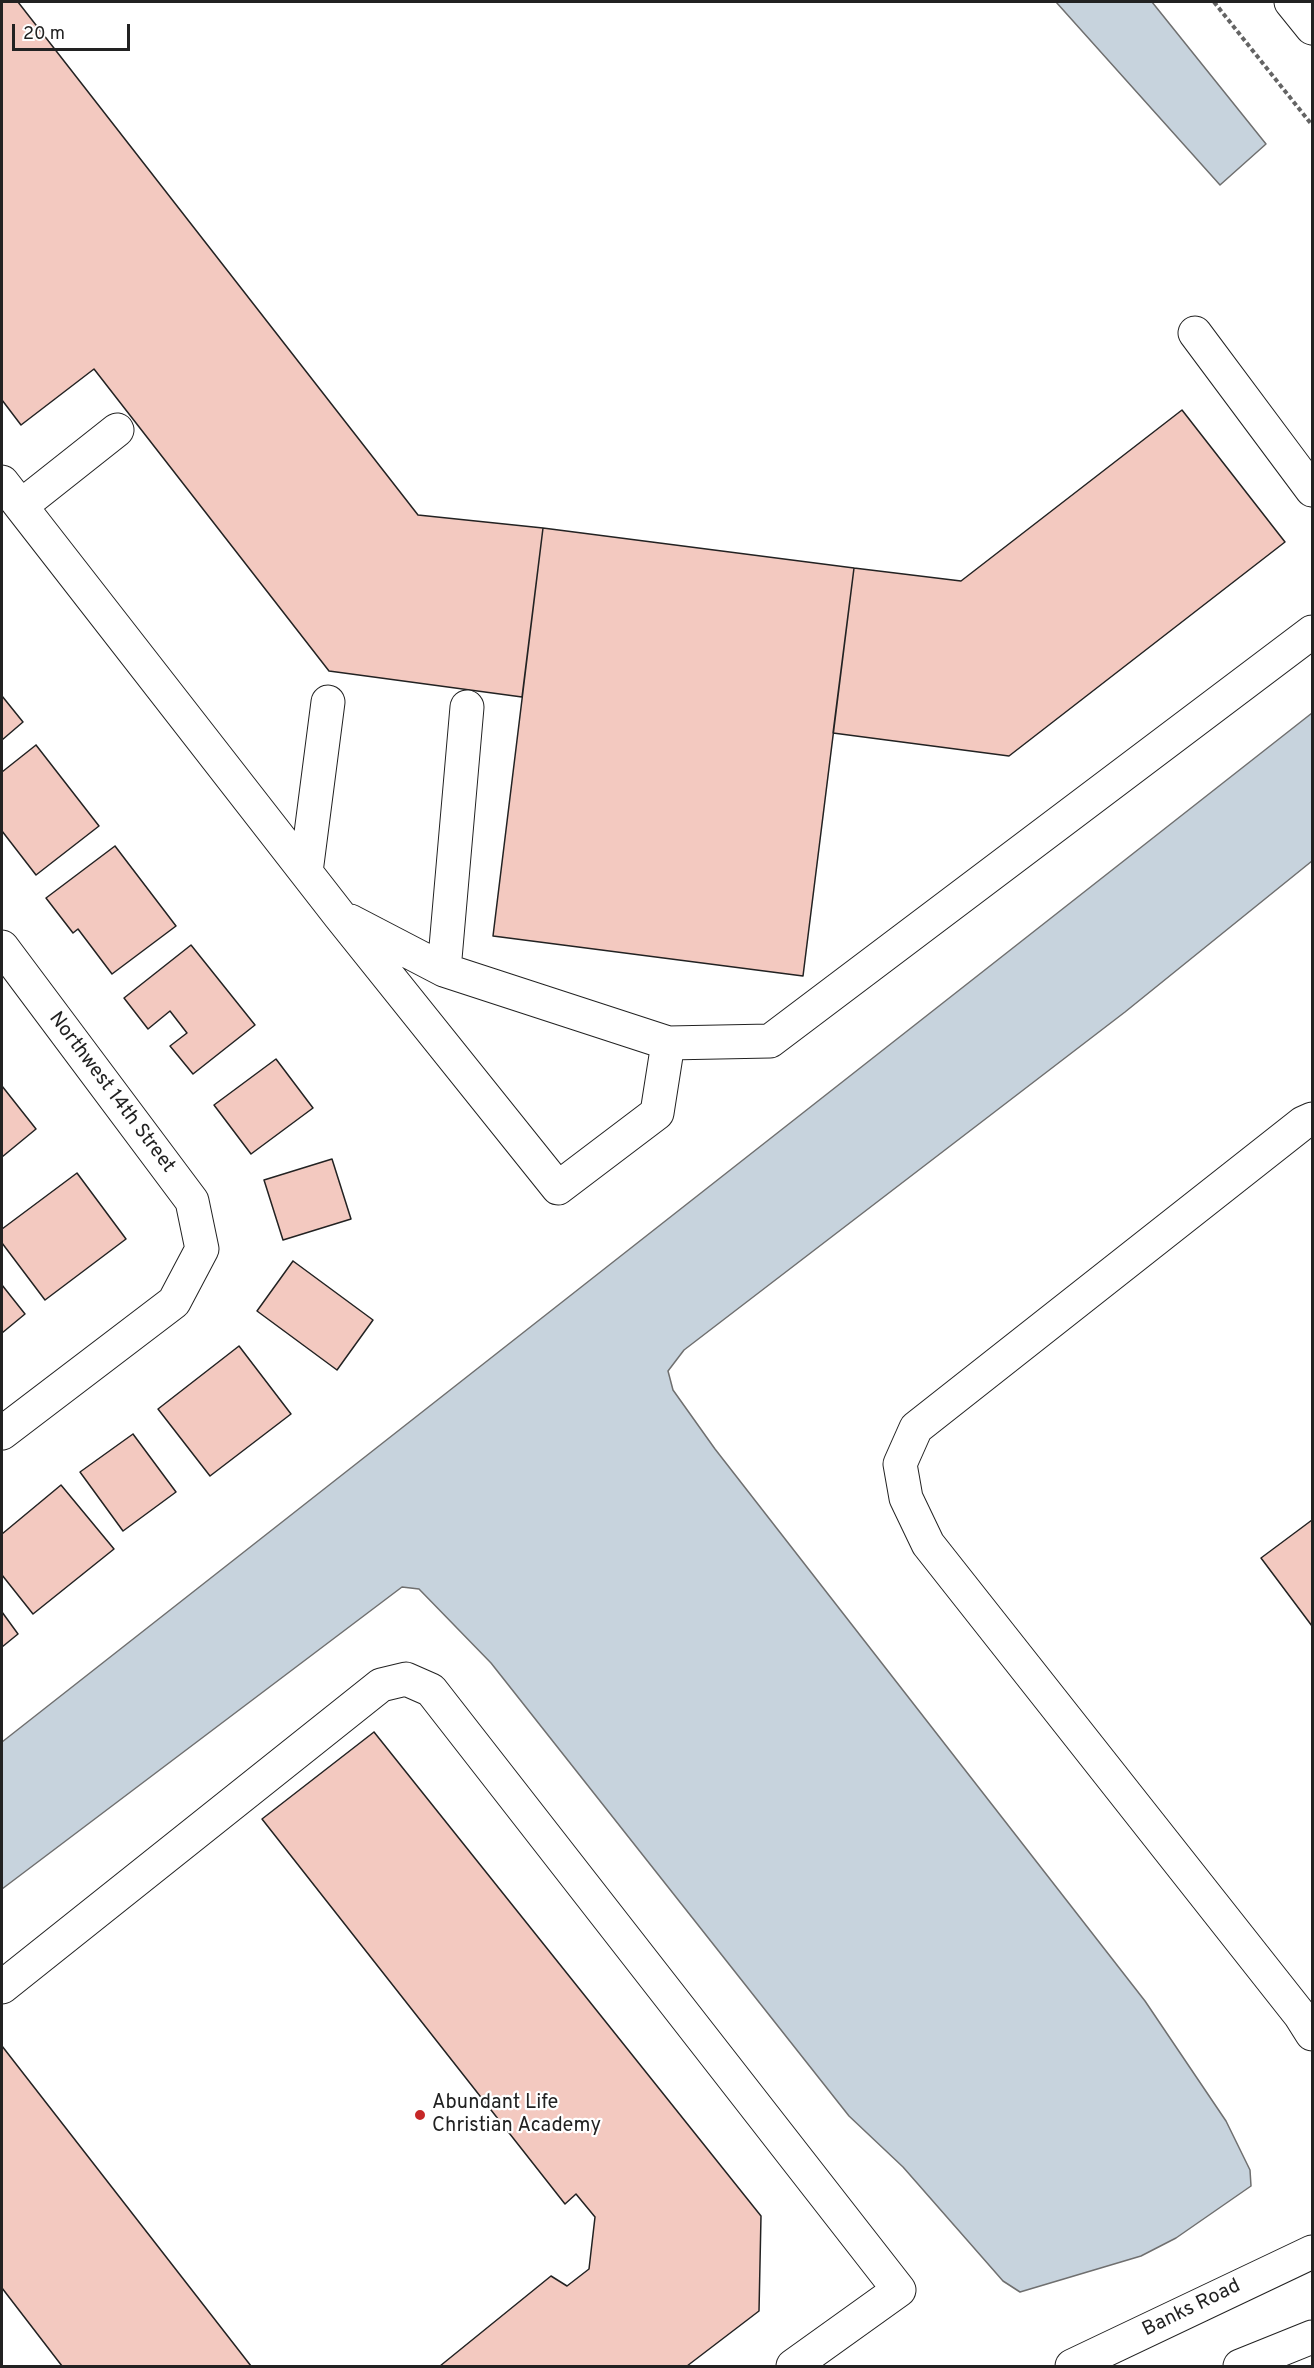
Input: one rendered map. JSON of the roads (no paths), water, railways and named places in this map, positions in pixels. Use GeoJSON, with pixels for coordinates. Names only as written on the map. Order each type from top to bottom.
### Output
{"type":"FeatureCollection","features":[{"type":"Feature","properties":{"kind":"street"},"geometry":{"type":"LineString","coordinates":[[1291,2],[1312,28]]}},
{"type":"Feature","properties":{"kind":"street"},"geometry":{"type":"LineString","coordinates":[[1195,333],[1312,490]]}},
{"type":"Feature","properties":{"kind":"street"},"geometry":{"type":"LineString","coordinates":[[117,430],[11,494],[340,916],[558,1188],[657,1113],[668,1043]]}},
{"type":"Feature","properties":{"kind":"street"},"geometry":{"type":"LineString","coordinates":[[340,916],[444,970],[668,1043],[770,1041],[1312,632]]}},
{"type":"Feature","properties":{"kind":"street"},"geometry":{"type":"LineString","coordinates":[[306,872],[328,702]]}},
{"type":"Feature","properties":{"kind":"street"},"geometry":{"type":"LineString","coordinates":[[444,970],[467,707]]}},
{"type":"Feature","properties":{"kind":"street","name":"Northwest 14th Street"},"geometry":{"type":"LineString","coordinates":[[2,1433],[174,1302],[202,1249],[192,1201],[4,956]]}},
{"type":"Feature","properties":{"kind":"street"},"geometry":{"type":"LineString","coordinates":[[1308,2018],[928,1544],[906,1498],[900,1464],[916,1428],[1303,1123],[1312,1119]]}},
{"type":"Feature","properties":{"kind":"street"},"geometry":{"type":"LineString","coordinates":[[2,1987],[381,1685],[406,1679],[430,1690],[899,2290],[794,2367]]}},
{"type":"Feature","properties":{"kind":"street","name":"Banks Road"},"geometry":{"type":"LineString","coordinates":[[1072,2367],[1312,2252]]}},
{"type":"Feature","properties":{"kind":"street"},"geometry":{"type":"LineString","coordinates":[[1240,2367],[1312,2337]]}},
{"type":"Feature","properties":{"kind":"place","name":"Abundant Life Christian Academy"},"geometry":{"type":"Point","coordinates":[420,2115]}}]}
